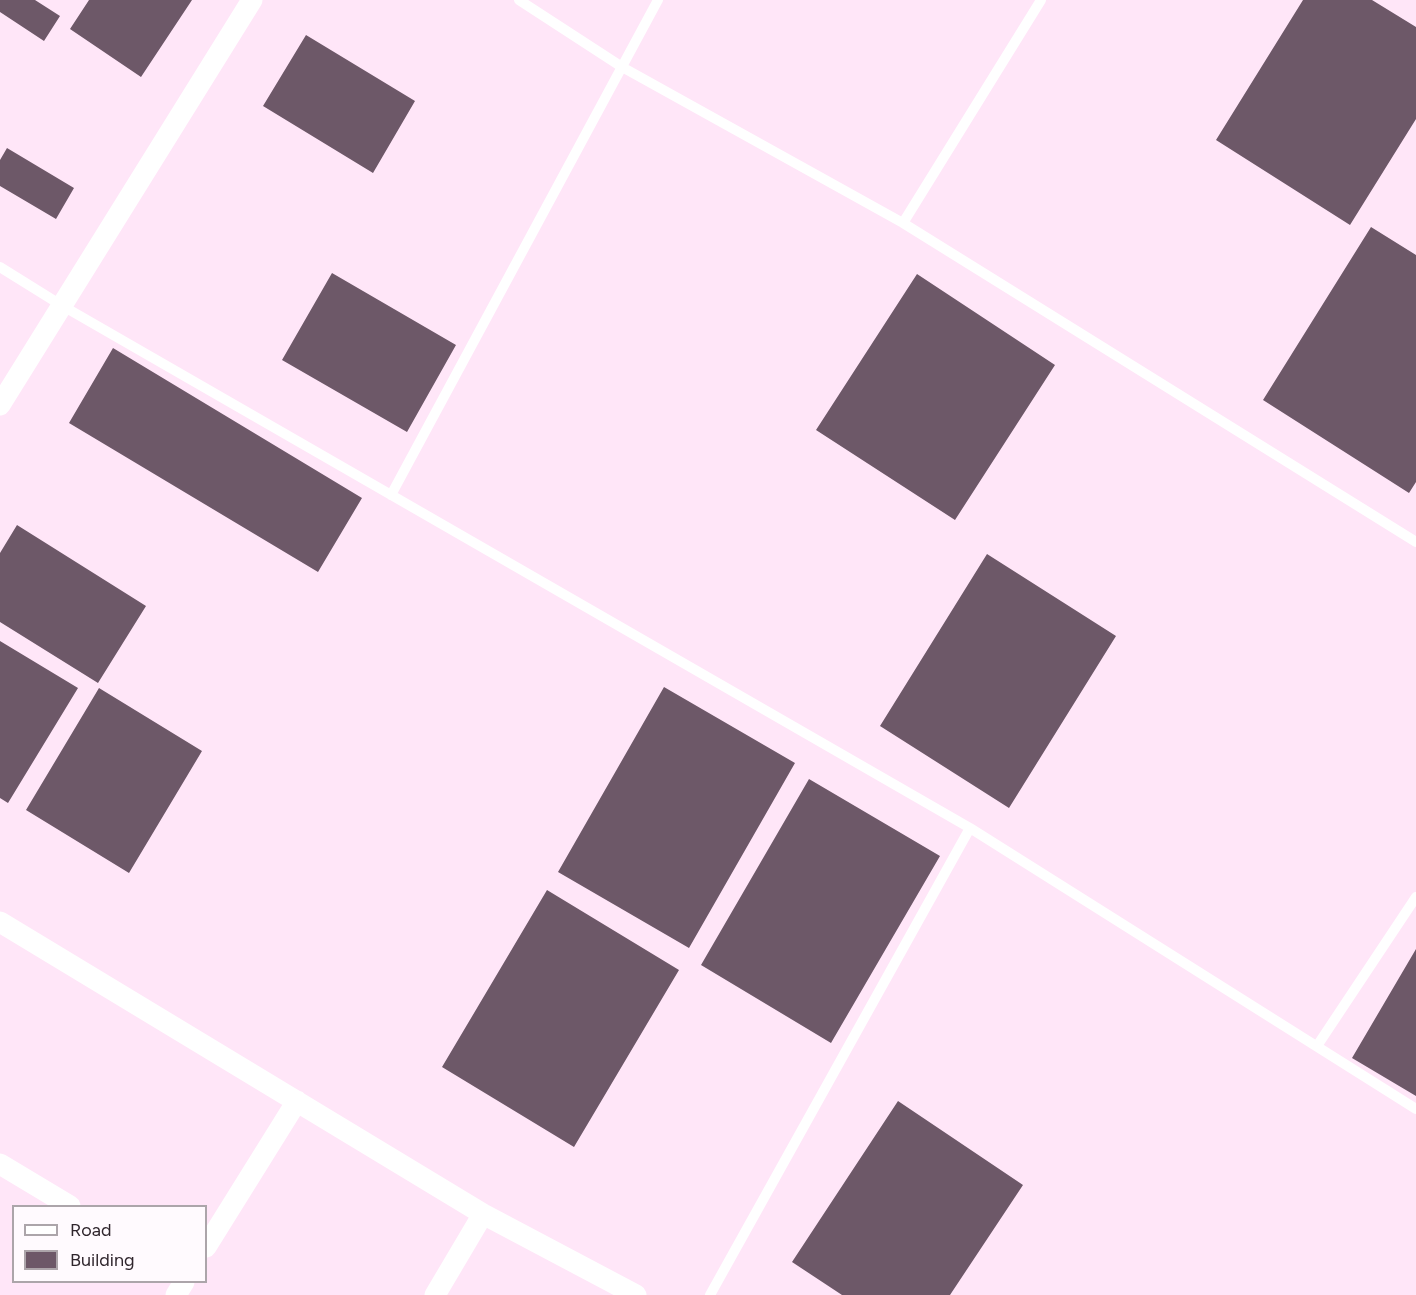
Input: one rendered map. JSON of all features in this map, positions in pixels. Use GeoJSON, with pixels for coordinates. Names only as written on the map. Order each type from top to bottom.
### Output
{"type":"FeatureCollection","features":[{"type":"Feature","properties":{"kind":"street"},"geometry":{"type":"LineString","coordinates":[[0,405],[252,0]]}},
{"type":"Feature","properties":{"kind":"street"},"geometry":{"type":"LineString","coordinates":[[0,922],[483,1214],[636,1295]]}},
{"type":"Feature","properties":{"kind":"street"},"geometry":{"type":"LineString","coordinates":[[207,1245],[297,1101]]}},
{"type":"Feature","properties":{"kind":"street"},"geometry":{"type":"LineString","coordinates":[[3,1172],[68,1205]]}},
{"type":"Feature","properties":{"kind":"street"},"geometry":{"type":"LineString","coordinates":[[435,1295],[483,1214]]}},
{"type":"Feature","properties":{"kind":"lane"},"geometry":{"type":"LineString","coordinates":[[519,0],[622,67],[903,223],[1416,542]]}},
{"type":"Feature","properties":{"kind":"lane"},"geometry":{"type":"LineString","coordinates":[[391,495],[658,0]]}},
{"type":"Feature","properties":{"kind":"lane"},"geometry":{"type":"LineString","coordinates":[[903,223],[1041,0]]}},
{"type":"Feature","properties":{"kind":"lane"},"geometry":{"type":"LineString","coordinates":[[0,267],[61,305],[970,828],[1416,1109]]}},
{"type":"Feature","properties":{"kind":"lane"},"geometry":{"type":"LineString","coordinates":[[710,1295],[970,828]]}},
{"type":"Feature","properties":{"kind":"lane"},"geometry":{"type":"LineString","coordinates":[[1317,1046],[1416,897]]}},
{"type":"Feature","properties":{"kind":"building"},"geometry":{"type":"Polygon","coordinates":[[[0,0],[35,0],[60,16],[44,41],[0,12],[0,0]]]}},
{"type":"Feature","properties":{"kind":"building"},"geometry":{"type":"Polygon","coordinates":[[[89,0],[192,0],[141,77],[70,29],[89,0]]]}},
{"type":"Feature","properties":{"kind":"building"},"geometry":{"type":"Polygon","coordinates":[[[1303,0],[1372,0],[1416,27],[1416,119],[1350,225],[1216,140],[1303,0]]]}},
{"type":"Feature","properties":{"kind":"building"},"geometry":{"type":"Polygon","coordinates":[[[306,35],[415,101],[373,173],[263,106],[306,35]]]}},
{"type":"Feature","properties":{"kind":"building"},"geometry":{"type":"Polygon","coordinates":[[[7,148],[74,188],[56,219],[0,186],[0,160],[7,148]]]}},
{"type":"Feature","properties":{"kind":"building"},"geometry":{"type":"Polygon","coordinates":[[[1371,227],[1416,255],[1416,482],[1409,493],[1263,400],[1371,227]]]}},
{"type":"Feature","properties":{"kind":"building"},"geometry":{"type":"Polygon","coordinates":[[[332,273],[456,345],[407,432],[282,360],[332,273]]]}},
{"type":"Feature","properties":{"kind":"building"},"geometry":{"type":"Polygon","coordinates":[[[917,274],[1055,365],[955,520],[816,430],[917,274]]]}},
{"type":"Feature","properties":{"kind":"building"},"geometry":{"type":"Polygon","coordinates":[[[113,348],[362,498],[318,572],[69,423],[113,348]]]}},
{"type":"Feature","properties":{"kind":"building"},"geometry":{"type":"Polygon","coordinates":[[[17,525],[146,606],[98,683],[0,622],[0,553],[17,525]]]}},
{"type":"Feature","properties":{"kind":"building"},"geometry":{"type":"Polygon","coordinates":[[[987,554],[1116,636],[1009,808],[880,726],[987,554]]]}},
{"type":"Feature","properties":{"kind":"building"},"geometry":{"type":"Polygon","coordinates":[[[0,641],[78,688],[8,803],[0,798],[0,641]]]}},
{"type":"Feature","properties":{"kind":"building"},"geometry":{"type":"Polygon","coordinates":[[[664,687],[795,763],[689,948],[558,872],[664,687]]]}},
{"type":"Feature","properties":{"kind":"building"},"geometry":{"type":"Polygon","coordinates":[[[99,688],[202,751],[129,873],[26,810],[99,688]]]}},
{"type":"Feature","properties":{"kind":"building"},"geometry":{"type":"Polygon","coordinates":[[[809,779],[940,856],[831,1043],[701,965],[809,779]]]}},
{"type":"Feature","properties":{"kind":"building"},"geometry":{"type":"Polygon","coordinates":[[[547,890],[679,970],[574,1147],[442,1067],[547,890]]]}},
{"type":"Feature","properties":{"kind":"building"},"geometry":{"type":"Polygon","coordinates":[[[1416,949],[1416,1096],[1352,1058],[1416,949]]]}},
{"type":"Feature","properties":{"kind":"building"},"geometry":{"type":"Polygon","coordinates":[[[898,1101],[1023,1185],[950,1295],[842,1295],[792,1262],[898,1101]]]}}]}
